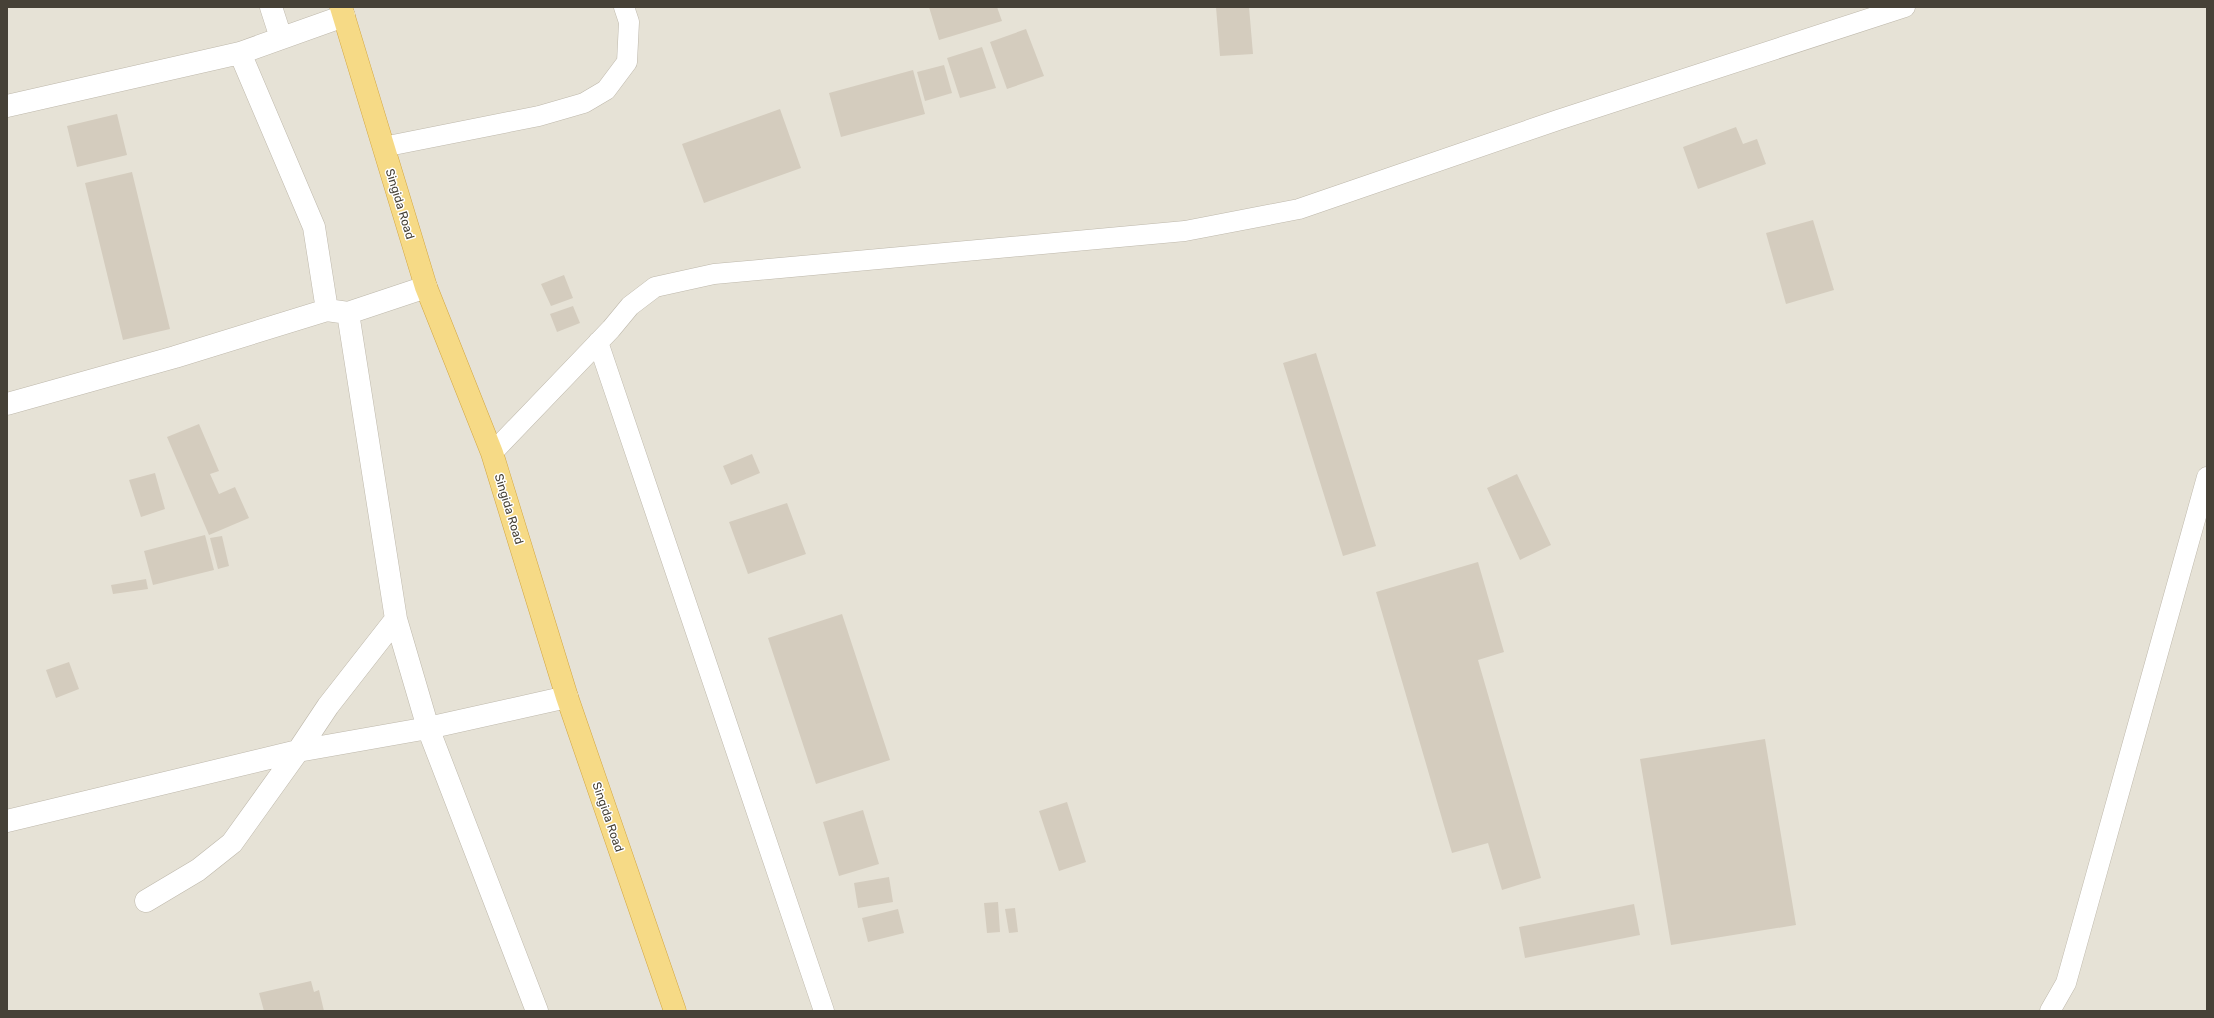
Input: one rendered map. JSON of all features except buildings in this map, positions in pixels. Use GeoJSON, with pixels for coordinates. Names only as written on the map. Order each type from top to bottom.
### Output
{"type":"FeatureCollection","features":[{"type":"Feature","properties":{"kind":"highway","name":"Singida Road"},"geometry":{"type":"LineString","coordinates":[[342,12],[426,287],[492,453],[567,697],[675,1011]]}},
{"type":"Feature","properties":{"kind":"street"},"geometry":{"type":"LineString","coordinates":[[271,7],[281,38]]}},
{"type":"Feature","properties":{"kind":"street"},"geometry":{"type":"LineString","coordinates":[[7,106],[240,53],[281,38],[342,12]]}},
{"type":"Feature","properties":{"kind":"street"},"geometry":{"type":"LineString","coordinates":[[240,53],[314,226],[337,311],[396,619],[428,728],[537,1011]]}},
{"type":"Feature","properties":{"kind":"street"},"geometry":{"type":"LineString","coordinates":[[7,404],[426,287]]}},
{"type":"Feature","properties":{"kind":"street"},"geometry":{"type":"LineString","coordinates":[[146,901],[198,870],[232,843],[298,751],[328,706],[396,619]]}},
{"type":"Feature","properties":{"kind":"street"},"geometry":{"type":"LineString","coordinates":[[7,821],[298,751],[428,728],[567,697]]}},
{"type":"Feature","properties":{"kind":"lane"},"geometry":{"type":"LineString","coordinates":[[383,147],[539,116],[584,103],[606,90],[627,62],[629,22],[624,7]]}},
{"type":"Feature","properties":{"kind":"lane"},"geometry":{"type":"LineString","coordinates":[[492,453],[598,342],[630,306],[655,287],[714,274],[1185,230],[1299,209],[1566,118],[1905,7]]}},
{"type":"Feature","properties":{"kind":"lane"},"geometry":{"type":"LineString","coordinates":[[598,342],[824,1011]]}},
{"type":"Feature","properties":{"kind":"lane"},"geometry":{"type":"LineString","coordinates":[[2050,1011],[2066,983],[2207,476]]}},
{"type":"Feature","properties":{"kind":"shaded area"},"geometry":{"type":"Polygon","coordinates":[[[7,7],[2207,7],[2207,1011],[7,1011],[7,7]]]}}]}
